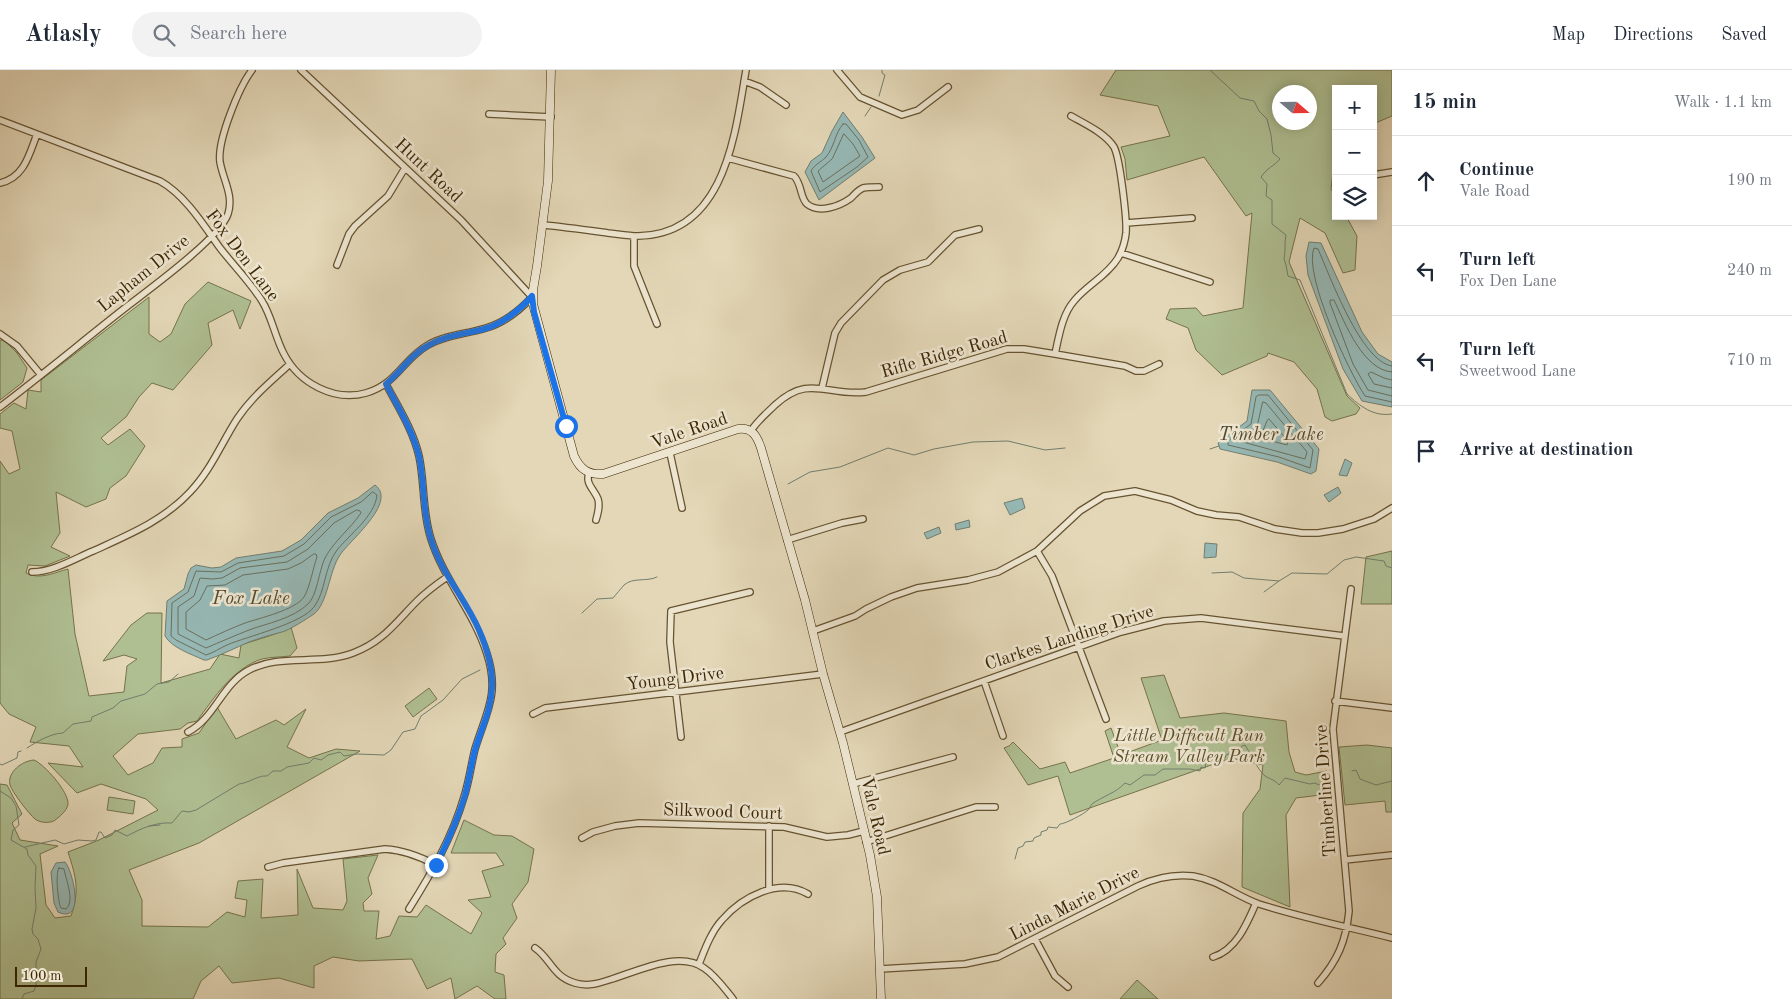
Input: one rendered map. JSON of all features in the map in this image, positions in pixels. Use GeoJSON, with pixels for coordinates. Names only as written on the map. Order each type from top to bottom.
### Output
{"type":"FeatureCollection","features":[{"type":"Feature","properties":{"kind":"main road"},"geometry":{"type":"LineString","coordinates":[[551,70],[549,160],[543,225],[532,296],[534,312],[553,373],[574,456],[580,467],[589,473]]}},
{"type":"Feature","properties":{"kind":"main road","name":"Vale Road"},"geometry":{"type":"LineString","coordinates":[[589,473],[603,474],[614,471],[738,429],[751,431],[756,435],[813,631],[864,831],[877,897],[881,999]]}},
{"type":"Feature","properties":{"kind":"street","name":"Lapham Drive"},"geometry":{"type":"LineString","coordinates":[[0,407],[183,261],[212,236],[226,219],[230,202],[220,159],[221,145],[241,88],[252,70]]}},
{"type":"Feature","properties":{"kind":"street","name":"Hunt Road"},"geometry":{"type":"LineString","coordinates":[[301,70],[462,220],[532,296]]}},
{"type":"Feature","properties":{"kind":"street"},"geometry":{"type":"LineString","coordinates":[[543,225],[634,236],[668,232],[692,218],[704,206],[710,196],[728,158],[746,70]]}},
{"type":"Feature","properties":{"kind":"street"},"geometry":{"type":"LineString","coordinates":[[837,70],[860,96],[898,114],[906,114],[918,110],[948,87]]}},
{"type":"Feature","properties":{"kind":"street"},"geometry":{"type":"LineString","coordinates":[[744,81],[760,87],[786,105]]}},
{"type":"Feature","properties":{"kind":"street"},"geometry":{"type":"LineString","coordinates":[[489,114],[551,118]]}},
{"type":"Feature","properties":{"kind":"street"},"geometry":{"type":"LineString","coordinates":[[1055,354],[1061,326],[1070,306],[1080,294],[1109,269],[1121,252],[1126,235],[1119,159],[1114,147],[1105,137],[1071,116]]}},
{"type":"Feature","properties":{"kind":"street","name":"Fox Den Lane"},"geometry":{"type":"LineString","coordinates":[[0,120],[167,185],[180,196],[263,303],[290,364],[313,384],[339,396],[366,393],[386,384],[415,355],[428,345],[490,326],[512,315],[532,296]]}},
{"type":"Feature","properties":{"kind":"street"},"geometry":{"type":"LineString","coordinates":[[0,183],[11,180],[21,171],[28,160],[37,134]]}},
{"type":"Feature","properties":{"kind":"street"},"geometry":{"type":"LineString","coordinates":[[728,158],[794,176],[805,201],[816,208],[832,207],[842,203],[861,189],[879,187]]}},
{"type":"Feature","properties":{"kind":"street"},"geometry":{"type":"LineString","coordinates":[[337,265],[349,234],[355,226],[388,196],[405,168]]}},
{"type":"Feature","properties":{"kind":"street"},"geometry":{"type":"LineString","coordinates":[[1377,174],[1392,172]]}},
{"type":"Feature","properties":{"kind":"street"},"geometry":{"type":"LineString","coordinates":[[1126,223],[1192,218]]}},
{"type":"Feature","properties":{"kind":"street"},"geometry":{"type":"LineString","coordinates":[[822,388],[834,333],[841,323],[883,280],[900,270],[928,262],[955,234],[979,229]]}},
{"type":"Feature","properties":{"kind":"street"},"geometry":{"type":"LineString","coordinates":[[634,236],[634,266],[657,324]]}},
{"type":"Feature","properties":{"kind":"street"},"geometry":{"type":"LineString","coordinates":[[1121,252],[1210,282]]}},
{"type":"Feature","properties":{"kind":"street"},"geometry":{"type":"LineString","coordinates":[[0,334],[17,346],[41,374]]}},
{"type":"Feature","properties":{"kind":"street","name":"Rifle Ridge Road"},"geometry":{"type":"LineString","coordinates":[[751,431],[756,423],[791,392],[804,388],[822,388],[854,393],[866,392],[1007,348],[1024,349],[1124,366],[1136,371],[1144,371],[1159,364]]}},
{"type":"Feature","properties":{"kind":"street"},"geometry":{"type":"LineString","coordinates":[[32,572],[44,571],[63,564],[122,538],[149,524],[174,507],[189,493],[206,472],[242,413],[268,384],[290,364]]}},
{"type":"Feature","properties":{"kind":"street"},"geometry":{"type":"LineString","coordinates":[[386,384],[407,423],[419,455],[428,528],[435,552],[447,577],[478,629],[490,662],[492,687],[490,709],[475,750],[456,823],[436,865],[409,909]]}},
{"type":"Feature","properties":{"kind":"street"},"geometry":{"type":"LineString","coordinates":[[670,453],[682,508]]}},
{"type":"Feature","properties":{"kind":"street"},"geometry":{"type":"LineString","coordinates":[[589,473],[587,479],[589,485],[598,500],[596,520]]}},
{"type":"Feature","properties":{"kind":"street"},"geometry":{"type":"LineString","coordinates":[[813,631],[855,616],[891,597],[917,588],[968,580],[998,572],[1037,551],[1080,511],[1104,496],[1136,491],[1185,505],[1197,511],[1239,517],[1275,529],[1302,533],[1318,533],[1343,529],[1374,519],[1392,508]]}},
{"type":"Feature","properties":{"kind":"street"},"geometry":{"type":"LineString","coordinates":[[787,540],[863,518]]}},
{"type":"Feature","properties":{"kind":"street"},"geometry":{"type":"LineString","coordinates":[[1037,551],[1052,576],[1106,719]]}},
{"type":"Feature","properties":{"kind":"street"},"geometry":{"type":"LineString","coordinates":[[188,732],[199,725],[230,684],[247,670],[273,662],[332,659],[364,648],[392,628],[422,596],[447,577]]}},
{"type":"Feature","properties":{"kind":"street","name":"Timberline Drive"},"geometry":{"type":"LineString","coordinates":[[1318,983],[1332,967],[1347,927],[1349,902],[1332,729],[1350,589]]}},
{"type":"Feature","properties":{"kind":"street"},"geometry":{"type":"LineString","coordinates":[[681,737],[670,642],[672,612],[750,592]]}},
{"type":"Feature","properties":{"kind":"street","name":"Clarkes Landing Drive"},"geometry":{"type":"LineString","coordinates":[[840,732],[1078,647],[1146,625],[1193,618],[1226,620],[1344,636]]}},
{"type":"Feature","properties":{"kind":"street","name":"Young Drive"},"geometry":{"type":"LineString","coordinates":[[532,714],[545,708],[823,674]]}},
{"type":"Feature","properties":{"kind":"street"},"geometry":{"type":"LineString","coordinates":[[984,681],[1004,736]]}},
{"type":"Feature","properties":{"kind":"street"},"geometry":{"type":"LineString","coordinates":[[1336,700],[1392,708]]}},
{"type":"Feature","properties":{"kind":"street"},"geometry":{"type":"LineString","coordinates":[[853,784],[953,757]]}},
{"type":"Feature","properties":{"kind":"street"},"geometry":{"type":"LineString","coordinates":[[866,842],[976,807],[995,807]]}},
{"type":"Feature","properties":{"kind":"street","name":"Silkwood Court"},"geometry":{"type":"LineString","coordinates":[[582,838],[593,832],[615,826],[639,823],[769,826],[794,828],[827,837],[864,831]]}},
{"type":"Feature","properties":{"kind":"street"},"geometry":{"type":"LineString","coordinates":[[769,826],[769,889]]}},
{"type":"Feature","properties":{"kind":"street"},"geometry":{"type":"LineString","coordinates":[[268,868],[283,863],[385,849],[400,850],[414,854],[436,865]]}},
{"type":"Feature","properties":{"kind":"street"},"geometry":{"type":"LineString","coordinates":[[1345,860],[1392,855]]}},
{"type":"Feature","properties":{"kind":"street","name":"Linda Marie Drive"},"geometry":{"type":"LineString","coordinates":[[880,968],[976,962],[1009,953],[1138,886],[1166,876],[1204,878],[1256,903],[1392,938]]}},
{"type":"Feature","properties":{"kind":"street"},"geometry":{"type":"LineString","coordinates":[[698,964],[711,937],[722,920],[740,904],[769,889],[792,888],[808,894]]}},
{"type":"Feature","properties":{"kind":"street"},"geometry":{"type":"LineString","coordinates":[[1213,957],[1222,953],[1239,936],[1256,903]]}},
{"type":"Feature","properties":{"kind":"street"},"geometry":{"type":"LineString","coordinates":[[1035,939],[1055,976],[1068,987]]}},
{"type":"Feature","properties":{"kind":"street"},"geometry":{"type":"LineString","coordinates":[[535,948],[560,976],[581,984],[598,984],[669,961],[683,960],[698,964],[711,974],[733,999]]}},
{"type":"Feature","properties":{"kind":"green space"},"geometry":{"type":"Polygon","coordinates":[[[1116,70],[1392,70],[1392,116],[1377,122],[1377,85],[1332,85],[1332,220],[1348,220],[1357,236],[1355,270],[1343,273],[1325,233],[1300,218],[1289,262],[1347,396],[1360,408],[1356,414],[1332,421],[1325,417],[1317,389],[1294,362],[1268,353],[1267,356],[1222,375],[1196,350],[1188,328],[1166,319],[1170,309],[1196,308],[1203,316],[1243,308],[1252,213],[1246,216],[1204,157],[1127,180],[1125,159],[1121,147],[1170,136],[1158,106],[1100,95],[1116,70]]]}},
{"type":"Feature","properties":{"kind":"green space"},"geometry":{"type":"Polygon","coordinates":[[[208,282],[251,301],[240,329],[233,310],[208,323],[212,345],[173,390],[152,383],[139,397],[126,417],[101,438],[108,445],[130,429],[145,446],[126,476],[110,488],[106,499],[86,507],[56,492],[60,533],[51,547],[70,556],[45,566],[28,565],[26,573],[41,576],[68,569],[75,634],[89,696],[124,692],[127,666],[137,659],[124,655],[103,661],[131,625],[147,613],[162,613],[161,683],[210,669],[220,654],[239,658],[241,645],[291,627],[297,648],[290,656],[265,658],[252,663],[242,669],[225,685],[197,721],[188,723],[180,729],[138,734],[113,756],[128,775],[153,763],[162,748],[182,747],[182,739],[199,733],[217,707],[236,739],[276,720],[284,725],[306,709],[287,747],[309,758],[336,749],[360,751],[199,843],[129,870],[142,900],[142,926],[208,927],[227,912],[245,917],[247,900],[235,898],[238,881],[263,879],[261,918],[298,915],[297,869],[313,908],[343,910],[347,901],[343,859],[378,855],[368,878],[372,894],[363,903],[364,911],[379,911],[376,939],[390,936],[399,916],[417,917],[426,905],[471,934],[482,913],[468,900],[491,897],[482,871],[504,865],[496,853],[451,853],[464,820],[494,835],[512,836],[534,849],[528,882],[512,904],[517,918],[503,938],[506,944],[496,954],[495,972],[504,975],[506,999],[495,999],[477,986],[455,999],[451,978],[427,989],[412,959],[359,961],[333,957],[314,966],[314,988],[279,978],[232,983],[219,966],[201,981],[193,999],[0,999],[0,784],[7,785],[22,814],[12,823],[20,840],[58,846],[40,854],[46,905],[55,918],[71,916],[74,907],[76,884],[68,852],[99,840],[158,810],[146,799],[101,784],[77,793],[48,763],[83,767],[69,746],[30,742],[36,727],[9,714],[0,703],[0,461],[9,474],[20,469],[12,431],[0,428],[0,414],[14,403],[26,409],[28,390],[41,392],[41,380],[149,297],[149,334],[160,342],[171,334],[185,304],[208,282]]]}},
{"type":"Feature","properties":{"kind":"green space"},"geometry":{"type":"Polygon","coordinates":[[[3,339],[17,353],[27,368],[23,382],[0,400],[0,341],[3,339]]]}},
{"type":"Feature","properties":{"kind":"green space"},"geometry":{"type":"Polygon","coordinates":[[[1392,551],[1392,604],[1361,604],[1366,557],[1392,551]]]}},
{"type":"Feature","properties":{"kind":"green space","name":"Little Difficult Run Stream Valley Park"},"geometry":{"type":"Polygon","coordinates":[[[1164,675],[1180,718],[1224,713],[1286,721],[1289,752],[1295,772],[1306,775],[1327,771],[1329,794],[1296,798],[1286,815],[1290,907],[1242,887],[1243,813],[1260,789],[1263,765],[1231,758],[1070,815],[1058,776],[1028,785],[1004,748],[1013,742],[1040,769],[1065,762],[1070,773],[1114,758],[1105,731],[1111,728],[1121,755],[1162,740],[1141,678],[1164,675]]]}},
{"type":"Feature","properties":{"kind":"green space"},"geometry":{"type":"Polygon","coordinates":[[[429,688],[437,699],[413,717],[405,706],[429,688]]]}},
{"type":"Feature","properties":{"kind":"green space"},"geometry":{"type":"Polygon","coordinates":[[[1367,745],[1392,748],[1392,812],[1386,812],[1385,801],[1345,805],[1339,747],[1367,745]]]}},
{"type":"Feature","properties":{"kind":"green space"},"geometry":{"type":"Polygon","coordinates":[[[34,760],[44,767],[55,779],[67,799],[66,810],[53,822],[35,819],[21,803],[10,785],[11,776],[16,768],[25,762],[34,760]]]}},
{"type":"Feature","properties":{"kind":"green space"},"geometry":{"type":"Polygon","coordinates":[[[109,797],[135,801],[133,814],[107,810],[109,797]]]}},
{"type":"Feature","properties":{"kind":"green space"},"geometry":{"type":"Polygon","coordinates":[[[1137,980],[1158,999],[1120,999],[1137,980]]]}},
{"type":"Feature","properties":{"kind":"water"},"geometry":{"type":"Polygon","coordinates":[[[843,112],[875,158],[819,200],[805,172],[811,161],[822,153],[843,112]]]}},
{"type":"Feature","properties":{"kind":"water"},"geometry":{"type":"Polygon","coordinates":[[[1309,242],[1321,243],[1362,332],[1378,354],[1392,362],[1392,407],[1362,401],[1343,369],[1308,275],[1306,256],[1309,242]]]}},
{"type":"Feature","properties":{"kind":"water","name":"Timber Lake"},"geometry":{"type":"Polygon","coordinates":[[[1252,390],[1270,390],[1319,449],[1316,471],[1311,474],[1277,462],[1220,449],[1218,443],[1247,421],[1252,390]]]}},
{"type":"Feature","properties":{"kind":"water"},"geometry":{"type":"Polygon","coordinates":[[[1345,459],[1352,463],[1347,476],[1339,475],[1345,459]]]}},
{"type":"Feature","properties":{"kind":"water","name":"Fox Lake"},"geometry":{"type":"Polygon","coordinates":[[[375,485],[380,492],[380,501],[376,511],[340,555],[319,609],[314,614],[285,631],[249,642],[207,660],[177,647],[165,636],[167,601],[184,589],[191,568],[196,565],[212,568],[221,567],[236,558],[282,551],[301,540],[328,513],[358,498],[375,485]]]}},
{"type":"Feature","properties":{"kind":"water"},"geometry":{"type":"Polygon","coordinates":[[[1338,487],[1341,493],[1329,502],[1324,495],[1338,487]]]}},
{"type":"Feature","properties":{"kind":"water"},"geometry":{"type":"Polygon","coordinates":[[[1022,498],[1025,508],[1010,515],[1004,503],[1022,498]]]}},
{"type":"Feature","properties":{"kind":"water"},"geometry":{"type":"Polygon","coordinates":[[[969,520],[970,527],[956,530],[955,524],[969,520]]]}},
{"type":"Feature","properties":{"kind":"water"},"geometry":{"type":"Polygon","coordinates":[[[939,527],[941,533],[927,539],[924,533],[939,527]]]}},
{"type":"Feature","properties":{"kind":"water"},"geometry":{"type":"Polygon","coordinates":[[[1205,543],[1217,544],[1216,557],[1204,558],[1205,543]]]}},
{"type":"Feature","properties":{"kind":"water"},"geometry":{"type":"Polygon","coordinates":[[[65,862],[71,875],[75,895],[75,904],[72,911],[67,914],[58,912],[54,903],[51,872],[56,863],[65,862]]]}},
{"type":"Feature","properties":{"kind":"waterway"},"geometry":{"type":"LineString","coordinates":[[879,96],[885,75],[882,73],[882,70]]}},
{"type":"Feature","properties":{"kind":"waterway"},"geometry":{"type":"LineString","coordinates":[[1210,70],[1240,98],[1254,101],[1259,111],[1267,119],[1273,153],[1280,159],[1261,177],[1267,184],[1266,196],[1272,200],[1272,224],[1286,235],[1284,259],[1288,276],[1300,280],[1347,394],[1367,410],[1379,414],[1392,414]]}},
{"type":"Feature","properties":{"kind":"waterway"},"geometry":{"type":"LineString","coordinates":[[865,116],[871,107]]}},
{"type":"Feature","properties":{"kind":"waterway"},"geometry":{"type":"LineString","coordinates":[[788,484],[810,472],[840,467],[888,448],[914,455],[934,449],[973,442],[1008,441],[1045,450],[1065,448]]}},
{"type":"Feature","properties":{"kind":"waterway"},"geometry":{"type":"LineString","coordinates":[[1210,449],[1219,446]]}},
{"type":"Feature","properties":{"kind":"waterway"},"geometry":{"type":"LineString","coordinates":[[1212,573],[1232,572],[1244,578],[1279,581],[1292,573],[1327,574],[1344,560],[1356,557],[1384,561],[1386,566],[1392,568]]}},
{"type":"Feature","properties":{"kind":"waterway"},"geometry":{"type":"LineString","coordinates":[[582,613],[597,599],[613,598],[628,583],[657,577]]}},
{"type":"Feature","properties":{"kind":"waterway"},"geometry":{"type":"LineString","coordinates":[[1264,592],[1279,581]]}},
{"type":"Feature","properties":{"kind":"waterway"},"geometry":{"type":"LineString","coordinates":[[25,847],[55,840],[64,844],[78,840],[92,841],[96,840],[99,832],[105,838],[112,835],[115,830],[127,836],[149,826],[160,823],[172,823],[182,811],[196,810],[239,784],[267,776],[273,771],[281,771],[287,767],[309,763],[314,758],[321,760],[328,755],[340,752],[344,756],[357,754],[384,755],[391,750],[403,732],[415,729],[421,716],[443,700],[462,679],[480,670]]}},
{"type":"Feature","properties":{"kind":"waterway"},"geometry":{"type":"LineString","coordinates":[[27,748],[49,736],[63,733],[73,724],[91,721],[92,717],[113,708],[121,701],[145,694],[157,684],[169,682],[178,674]]}},
{"type":"Feature","properties":{"kind":"waterway"},"geometry":{"type":"LineString","coordinates":[[1015,859],[1018,848],[1023,846],[1025,842],[1033,841],[1034,838],[1041,835],[1041,832],[1047,830],[1048,827],[1057,828],[1060,824],[1083,814],[1092,804],[1125,783],[1130,785],[1144,775],[1155,775],[1163,769],[1200,771],[1201,767],[1205,768],[1206,762],[1225,758],[1226,755],[1239,750],[1245,745],[1262,773],[1279,785],[1285,778],[1310,784],[1320,785],[1323,783],[1326,785]]}},
{"type":"Feature","properties":{"kind":"waterway"},"geometry":{"type":"LineString","coordinates":[[0,764],[2,765],[17,758],[18,752],[21,751]]}},
{"type":"Feature","properties":{"kind":"waterway"},"geometry":{"type":"LineString","coordinates":[[1352,771],[1356,770],[1360,779],[1376,785],[1392,781]]}},
{"type":"Feature","properties":{"kind":"waterway"},"geometry":{"type":"LineString","coordinates":[[0,791],[11,798],[16,806],[19,825],[13,830],[11,840],[27,849],[28,855],[36,866],[36,908],[32,929],[41,949],[36,962],[36,985],[34,991],[24,994],[22,999]]}},
{"type":"Feature","properties":{"kind":"waterway"},"geometry":{"type":"LineString","coordinates":[[149,826],[160,825]]}},
{"type":"Feature","properties":{"kind":"route"},"geometry":{"type":"LineString","coordinates":[[436,865],[456,823],[464,797],[475,750],[490,709],[492,677],[488,655],[478,629],[447,577],[435,552],[423,501],[422,472],[419,455],[407,423],[386,384],[421,349],[436,341],[486,328],[505,319],[521,308],[532,296],[534,312],[553,373],[566,426]]}}]}
